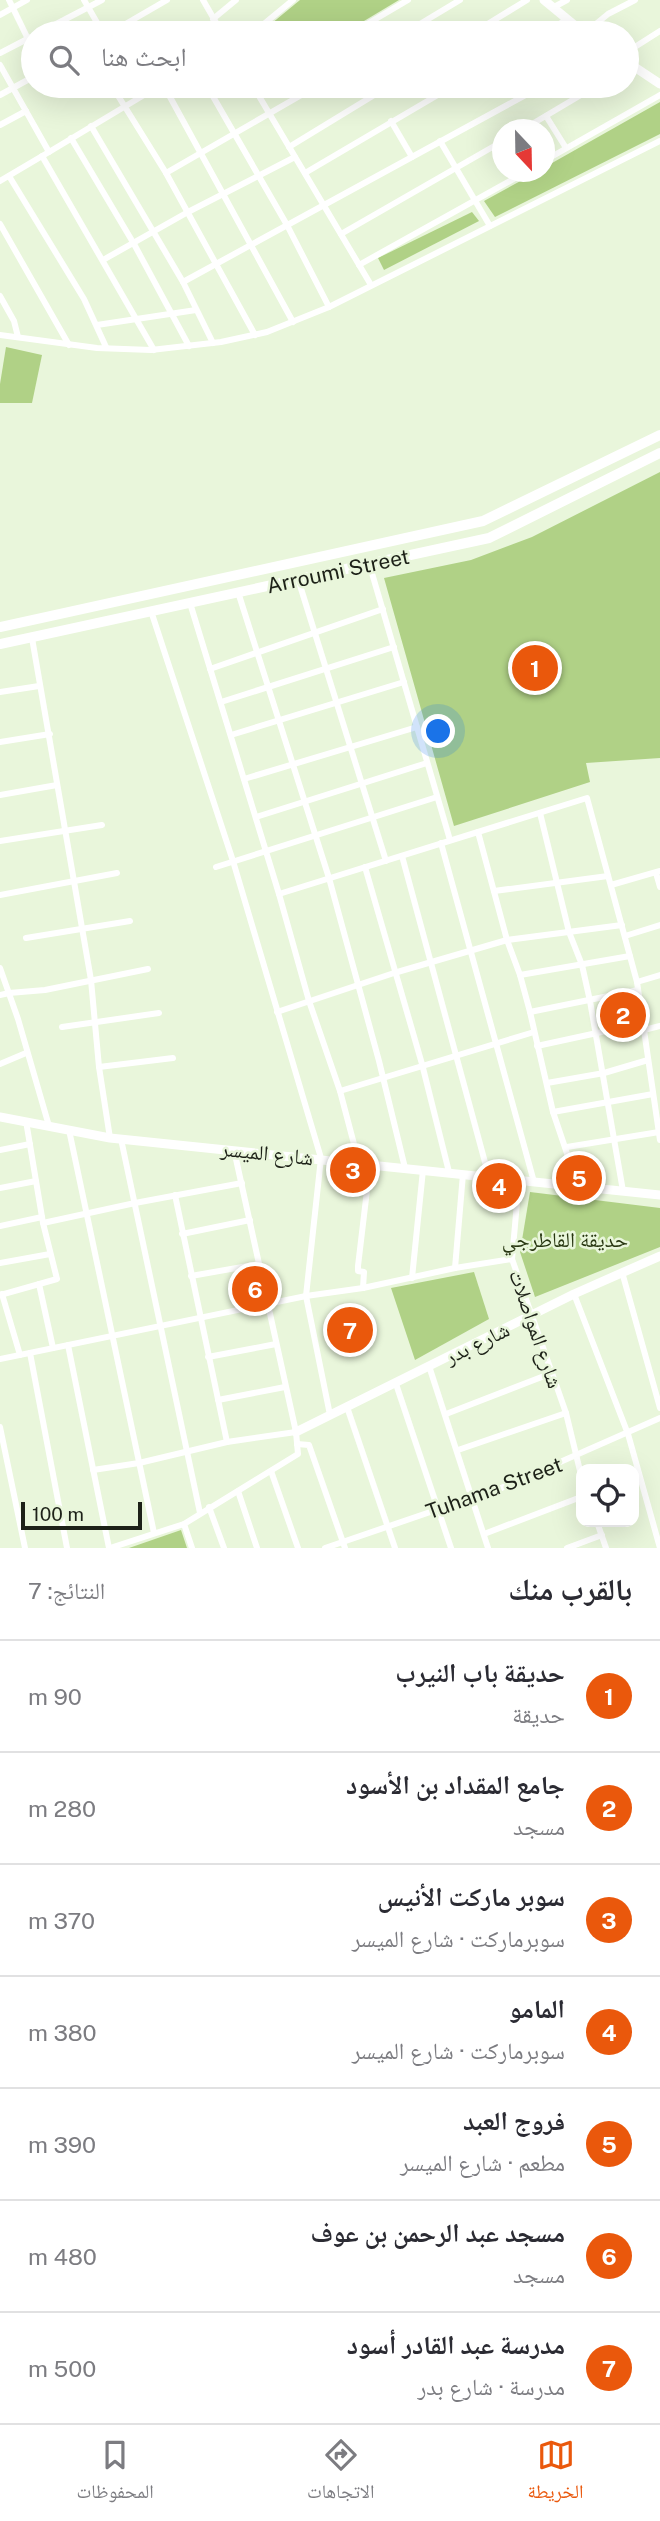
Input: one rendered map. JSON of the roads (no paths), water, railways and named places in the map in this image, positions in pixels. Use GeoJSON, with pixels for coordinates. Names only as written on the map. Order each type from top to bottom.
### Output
{"type":"FeatureCollection","features":[{"type":"Feature","properties":{"kind":"main road"},"geometry":{"type":"LineString","coordinates":[[544,0],[570,21]]}},
{"type":"Feature","properties":{"kind":"main road"},"geometry":{"type":"LineString","coordinates":[[639,71],[660,84]]}},
{"type":"Feature","properties":{"kind":"main road","name":"Arroumi Street"},"geometry":{"type":"LineString","coordinates":[[0,627],[483,521],[660,435]]}},
{"type":"Feature","properties":{"kind":"main road","name":"Arroumi Street"},"geometry":{"type":"LineString","coordinates":[[0,644],[489,538],[660,453]]}},
{"type":"Feature","properties":{"kind":"main road","name":"شارع الميسر"},"geometry":{"type":"LineString","coordinates":[[0,1117],[110,1138],[660,1195]]}},
{"type":"Feature","properties":{"kind":"main road","name":"شارع بدر"},"geometry":{"type":"LineString","coordinates":[[296,1432],[574,1294],[660,1257]]}},
{"type":"Feature","properties":{"kind":"street"},"geometry":{"type":"LineString","coordinates":[[9,0],[21,21]]}},
{"type":"Feature","properties":{"kind":"street"},"geometry":{"type":"LineString","coordinates":[[0,15],[27,0]]}},
{"type":"Feature","properties":{"kind":"street"},"geometry":{"type":"LineString","coordinates":[[84,0],[96,21]]}},
{"type":"Feature","properties":{"kind":"street"},"geometry":{"type":"LineString","coordinates":[[62,21],[102,0]]}},
{"type":"Feature","properties":{"kind":"street"},"geometry":{"type":"LineString","coordinates":[[129,21],[158,2],[167,0]]}},
{"type":"Feature","properties":{"kind":"street"},"geometry":{"type":"LineString","coordinates":[[203,0],[214,19],[236,0]]}},
{"type":"Feature","properties":{"kind":"street"},"geometry":{"type":"LineString","coordinates":[[268,21],[293,0]]}},
{"type":"Feature","properties":{"kind":"street"},"geometry":{"type":"LineString","coordinates":[[372,21],[408,0]]}},
{"type":"Feature","properties":{"kind":"street"},"geometry":{"type":"LineString","coordinates":[[425,21],[460,0]]}},
{"type":"Feature","properties":{"kind":"street"},"geometry":{"type":"LineString","coordinates":[[493,21],[527,0]]}},
{"type":"Feature","properties":{"kind":"street"},"geometry":{"type":"LineString","coordinates":[[554,7],[568,0]]}},
{"type":"Feature","properties":{"kind":"street"},"geometry":{"type":"LineString","coordinates":[[600,21],[635,0]]}},
{"type":"Feature","properties":{"kind":"street"},"geometry":{"type":"LineString","coordinates":[[639,44],[660,31]]}},
{"type":"Feature","properties":{"kind":"street"},"geometry":{"type":"LineString","coordinates":[[0,54],[21,43]]}},
{"type":"Feature","properties":{"kind":"street"},"geometry":{"type":"LineString","coordinates":[[0,65],[103,260],[155,350]]}},
{"type":"Feature","properties":{"kind":"street"},"geometry":{"type":"LineString","coordinates":[[0,95],[21,84]]}},
{"type":"Feature","properties":{"kind":"street"},"geometry":{"type":"LineString","coordinates":[[555,154],[660,95]]}},
{"type":"Feature","properties":{"kind":"street"},"geometry":{"type":"LineString","coordinates":[[120,98],[166,173],[255,335]]}},
{"type":"Feature","properties":{"kind":"street"},"geometry":{"type":"LineString","coordinates":[[0,181],[138,98]]}},
{"type":"Feature","properties":{"kind":"street"},"geometry":{"type":"LineString","coordinates":[[168,98],[224,194],[293,322]]}},
{"type":"Feature","properties":{"kind":"street"},"geometry":{"type":"LineString","coordinates":[[214,98],[287,225],[329,307]]}},
{"type":"Feature","properties":{"kind":"street"},"geometry":{"type":"LineString","coordinates":[[261,98],[371,285]]}},
{"type":"Feature","properties":{"kind":"street"},"geometry":{"type":"LineString","coordinates":[[166,173],[297,98]]}},
{"type":"Feature","properties":{"kind":"street"},"geometry":{"type":"LineString","coordinates":[[289,147],[369,98]]}},
{"type":"Feature","properties":{"kind":"street"},"geometry":{"type":"LineString","coordinates":[[304,173],[432,98]]}},
{"type":"Feature","properties":{"kind":"street"},"geometry":{"type":"LineString","coordinates":[[183,282],[520,98]]}},
{"type":"Feature","properties":{"kind":"street"},"geometry":{"type":"LineString","coordinates":[[541,119],[576,98]]}},
{"type":"Feature","properties":{"kind":"street"},"geometry":{"type":"LineString","coordinates":[[0,125],[26,111]]}},
{"type":"Feature","properties":{"kind":"street"},"geometry":{"type":"LineString","coordinates":[[546,116],[566,148]]}},
{"type":"Feature","properties":{"kind":"street"},"geometry":{"type":"LineString","coordinates":[[391,121],[412,157]]}},
{"type":"Feature","properties":{"kind":"street"},"geometry":{"type":"LineString","coordinates":[[91,126],[155,232],[213,343]]}},
{"type":"Feature","properties":{"kind":"street"},"geometry":{"type":"LineString","coordinates":[[71,138],[134,244],[189,346]]}},
{"type":"Feature","properties":{"kind":"street"},"geometry":{"type":"LineString","coordinates":[[440,141],[490,226]]}},
{"type":"Feature","properties":{"kind":"street"},"geometry":{"type":"LineString","coordinates":[[0,335],[69,345],[155,350],[255,335],[329,307],[660,141]]}},
{"type":"Feature","properties":{"kind":"street"},"geometry":{"type":"LineString","coordinates":[[341,234],[492,147]]}},
{"type":"Feature","properties":{"kind":"street"},"geometry":{"type":"LineString","coordinates":[[103,260],[188,212],[295,157]]}},
{"type":"Feature","properties":{"kind":"street"},"geometry":{"type":"LineString","coordinates":[[9,176],[84,299],[106,347]]}},
{"type":"Feature","properties":{"kind":"street"},"geometry":{"type":"LineString","coordinates":[[359,265],[508,182]]}},
{"type":"Feature","properties":{"kind":"street"},"geometry":{"type":"LineString","coordinates":[[0,224],[69,345]]}},
{"type":"Feature","properties":{"kind":"street"},"geometry":{"type":"LineString","coordinates":[[0,296],[14,321],[18,337]]}},
{"type":"Feature","properties":{"kind":"street"},"geometry":{"type":"LineString","coordinates":[[97,325],[197,310]]}},
{"type":"Feature","properties":{"kind":"street"},"geometry":{"type":"LineString","coordinates":[[369,563],[450,841]]}},
{"type":"Feature","properties":{"kind":"street"},"geometry":{"type":"LineString","coordinates":[[298,579],[386,861]]}},
{"type":"Feature","properties":{"kind":"street"},"geometry":{"type":"LineString","coordinates":[[238,592],[329,878],[405,1168]]}},
{"type":"Feature","properties":{"kind":"street"},"geometry":{"type":"LineString","coordinates":[[190,603],[309,1001],[340,1091],[359,1163]]}},
{"type":"Feature","properties":{"kind":"street"},"geometry":{"type":"LineString","coordinates":[[210,669],[383,609]]}},
{"type":"Feature","properties":{"kind":"street"},"geometry":{"type":"LineString","coordinates":[[151,611],[233,861],[321,1158],[306,1296],[330,1415]]}},
{"type":"Feature","properties":{"kind":"street"},"geometry":{"type":"LineString","coordinates":[[32,638],[91,980],[99,1068],[110,1138]]}},
{"type":"Feature","properties":{"kind":"street"},"geometry":{"type":"LineString","coordinates":[[221,702],[394,647]]}},
{"type":"Feature","properties":{"kind":"street"},"geometry":{"type":"LineString","coordinates":[[231,735],[404,682]]}},
{"type":"Feature","properties":{"kind":"street"},"geometry":{"type":"LineString","coordinates":[[0,692],[39,686]]}},
{"type":"Feature","properties":{"kind":"street"},"geometry":{"type":"LineString","coordinates":[[244,779],[417,727]]}},
{"type":"Feature","properties":{"kind":"street"},"geometry":{"type":"LineString","coordinates":[[0,742],[50,734]]}},
{"type":"Feature","properties":{"kind":"street"},"geometry":{"type":"LineString","coordinates":[[256,817],[428,763]]}},
{"type":"Feature","properties":{"kind":"street"},"geometry":{"type":"LineString","coordinates":[[0,795],[57,785]]}},
{"type":"Feature","properties":{"kind":"street"},"geometry":{"type":"LineString","coordinates":[[216,867],[438,797]]}},
{"type":"Feature","properties":{"kind":"street"},"geometry":{"type":"LineString","coordinates":[[279,894],[587,798],[637,982],[660,1140]]}},
{"type":"Feature","properties":{"kind":"street"},"geometry":{"type":"LineString","coordinates":[[540,813],[569,932],[582,965],[590,1001],[623,1191]]}},
{"type":"Feature","properties":{"kind":"street"},"geometry":{"type":"LineString","coordinates":[[0,841],[102,825]]}},
{"type":"Feature","properties":{"kind":"street"},"geometry":{"type":"LineString","coordinates":[[478,832],[507,940],[530,1012],[553,1112],[578,1186]]}},
{"type":"Feature","properties":{"kind":"street"},"geometry":{"type":"LineString","coordinates":[[441,844],[534,1182]]}},
{"type":"Feature","properties":{"kind":"street"},"geometry":{"type":"LineString","coordinates":[[402,856],[489,1177]]}},
{"type":"Feature","properties":{"kind":"street"},"geometry":{"type":"LineString","coordinates":[[365,867],[422,1064],[449,1172]]}},
{"type":"Feature","properties":{"kind":"street"},"geometry":{"type":"LineString","coordinates":[[611,885],[658,872],[660,887]]}},
{"type":"Feature","properties":{"kind":"street"},"geometry":{"type":"LineString","coordinates":[[0,895],[117,873]]}},
{"type":"Feature","properties":{"kind":"street"},"geometry":{"type":"LineString","coordinates":[[494,891],[608,876]]}},
{"type":"Feature","properties":{"kind":"street"},"geometry":{"type":"LineString","coordinates":[[26,938],[130,920]]}},
{"type":"Feature","properties":{"kind":"street"},"geometry":{"type":"LineString","coordinates":[[277,1012],[394,973],[507,940],[622,925]]}},
{"type":"Feature","properties":{"kind":"street"},"geometry":{"type":"LineString","coordinates":[[625,936],[660,925]]}},
{"type":"Feature","properties":{"kind":"street"},"geometry":{"type":"LineString","coordinates":[[520,975],[630,956]]}},
{"type":"Feature","properties":{"kind":"street"},"geometry":{"type":"LineString","coordinates":[[0,968],[49,1126]]}},
{"type":"Feature","properties":{"kind":"street"},"geometry":{"type":"LineString","coordinates":[[0,995],[45,990],[148,969]]}},
{"type":"Feature","properties":{"kind":"street"},"geometry":{"type":"LineString","coordinates":[[637,982],[660,975]]}},
{"type":"Feature","properties":{"kind":"street"},"geometry":{"type":"LineString","coordinates":[[530,1012],[638,990]]}},
{"type":"Feature","properties":{"kind":"street"},"geometry":{"type":"LineString","coordinates":[[62,1027],[159,1013]]}},
{"type":"Feature","properties":{"kind":"street"},"geometry":{"type":"LineString","coordinates":[[537,1046],[643,1026],[660,1026]]}},
{"type":"Feature","properties":{"kind":"street"},"geometry":{"type":"LineString","coordinates":[[340,1091],[534,1032]]}},
{"type":"Feature","properties":{"kind":"street"},"geometry":{"type":"LineString","coordinates":[[0,1064],[26,1053]]}},
{"type":"Feature","properties":{"kind":"street"},"geometry":{"type":"LineString","coordinates":[[99,1068],[173,1058]]}},
{"type":"Feature","properties":{"kind":"street"},"geometry":{"type":"LineString","coordinates":[[547,1083],[604,1073],[648,1060]]}},
{"type":"Feature","properties":{"kind":"street"},"geometry":{"type":"LineString","coordinates":[[553,1112],[653,1094]]}},
{"type":"Feature","properties":{"kind":"street"},"geometry":{"type":"LineString","coordinates":[[19,1355],[1,1294],[57,1279],[43,1220],[26,1121]]}},
{"type":"Feature","properties":{"kind":"street"},"geometry":{"type":"LineString","coordinates":[[69,1130],[153,1533]]}},
{"type":"Feature","properties":{"kind":"street"},"geometry":{"type":"LineString","coordinates":[[567,1147],[659,1132]]}},
{"type":"Feature","properties":{"kind":"street"},"geometry":{"type":"LineString","coordinates":[[121,1139],[200,1513]]}},
{"type":"Feature","properties":{"kind":"street"},"geometry":{"type":"LineString","coordinates":[[0,1150],[30,1144]]}},
{"type":"Feature","properties":{"kind":"street"},"geometry":{"type":"LineString","coordinates":[[68,1345],[109,1548],[184,1524],[298,1454],[296,1432],[234,1150]]}},
{"type":"Feature","properties":{"kind":"street"},"geometry":{"type":"LineString","coordinates":[[363,1288],[364,1272],[358,1271],[358,1266],[370,1165]]}},
{"type":"Feature","properties":{"kind":"street"},"geometry":{"type":"LineString","coordinates":[[412,1278],[423,1170]]}},
{"type":"Feature","properties":{"kind":"street"},"geometry":{"type":"LineString","coordinates":[[455,1268],[463,1174]]}},
{"type":"Feature","properties":{"kind":"street","name":"شارع المواصلات"},"geometry":{"type":"LineString","coordinates":[[519,1180],[512,1259],[566,1413],[577,1464]]}},
{"type":"Feature","properties":{"kind":"street"},"geometry":{"type":"LineString","coordinates":[[0,1188],[36,1181]]}},
{"type":"Feature","properties":{"kind":"street"},"geometry":{"type":"LineString","coordinates":[[0,1226],[86,1214],[242,1183]]}},
{"type":"Feature","properties":{"kind":"street"},"geometry":{"type":"LineString","coordinates":[[174,1195],[227,1442]]}},
{"type":"Feature","properties":{"kind":"street"},"geometry":{"type":"LineString","coordinates":[[183,1234],[250,1220]]}},
{"type":"Feature","properties":{"kind":"street"},"geometry":{"type":"LineString","coordinates":[[0,1263],[50,1254]]}},
{"type":"Feature","properties":{"kind":"street"},"geometry":{"type":"LineString","coordinates":[[0,1359],[306,1296],[363,1288],[512,1259]]}},
{"type":"Feature","properties":{"kind":"street"},"geometry":{"type":"LineString","coordinates":[[191,1276],[259,1264]]}},
{"type":"Feature","properties":{"kind":"street"},"geometry":{"type":"LineString","coordinates":[[622,1272],[660,1408]]}},
{"type":"Feature","properties":{"kind":"street"},"geometry":{"type":"LineString","coordinates":[[39,1284],[53,1348]]}},
{"type":"Feature","properties":{"kind":"street"},"geometry":{"type":"LineString","coordinates":[[574,1294],[628,1434],[660,1548]]}},
{"type":"Feature","properties":{"kind":"street"},"geometry":{"type":"LineString","coordinates":[[208,1357],[276,1345]]}},
{"type":"Feature","properties":{"kind":"street"},"geometry":{"type":"LineString","coordinates":[[30,1353],[67,1548]]}},
{"type":"Feature","properties":{"kind":"street"},"geometry":{"type":"LineString","coordinates":[[429,1366],[488,1548]]}},
{"type":"Feature","properties":{"kind":"street"},"geometry":{"type":"LineString","coordinates":[[446,1413],[552,1373]]}},
{"type":"Feature","properties":{"kind":"street"},"geometry":{"type":"LineString","coordinates":[[396,1384],[451,1548]]}},
{"type":"Feature","properties":{"kind":"street"},"geometry":{"type":"LineString","coordinates":[[218,1400],[285,1387]]}},
{"type":"Feature","properties":{"kind":"street"},"geometry":{"type":"LineString","coordinates":[[347,1407],[395,1548]]}},
{"type":"Feature","properties":{"kind":"street"},"geometry":{"type":"LineString","coordinates":[[458,1450],[566,1413]]}},
{"type":"Feature","properties":{"kind":"street","name":"Tuhama Street"},"geometry":{"type":"LineString","coordinates":[[325,1548],[344,1545],[439,1509],[474,1500],[660,1418]]}},
{"type":"Feature","properties":{"kind":"street"},"geometry":{"type":"LineString","coordinates":[[0,1427],[24,1548]]}},
{"type":"Feature","properties":{"kind":"street"},"geometry":{"type":"LineString","coordinates":[[93,1470],[139,1463],[227,1442],[296,1432]]}},
{"type":"Feature","properties":{"kind":"street"},"geometry":{"type":"LineString","coordinates":[[297,1444],[309,1445],[344,1545]]}},
{"type":"Feature","properties":{"kind":"street"},"geometry":{"type":"LineString","coordinates":[[271,1471],[298,1548]]}},
{"type":"Feature","properties":{"kind":"street"},"geometry":{"type":"LineString","coordinates":[[238,1491],[257,1548]]}},
{"type":"Feature","properties":{"kind":"street"},"geometry":{"type":"LineString","coordinates":[[484,1534],[576,1499]]}},
{"type":"Feature","properties":{"kind":"street"},"geometry":{"type":"LineString","coordinates":[[209,1507],[224,1548]]}},
{"type":"Feature","properties":{"kind":"street"},"geometry":{"type":"LineString","coordinates":[[184,1524],[192,1548]]}},
{"type":"Feature","properties":{"kind":"street"},"geometry":{"type":"LineString","coordinates":[[599,1527],[606,1548]]}},
{"type":"Feature","properties":{"kind":"street"},"geometry":{"type":"LineString","coordinates":[[567,1548],[602,1535]]}},
{"type":"Feature","properties":{"kind":"place","name":"حديقة باب النيرب"},"geometry":{"type":"Point","coordinates":[535,668]}},
{"type":"Feature","properties":{"kind":"place","name":"جامع المقداد بن الأسود"},"geometry":{"type":"Point","coordinates":[623,1015]}},
{"type":"Feature","properties":{"kind":"place","name":"سوبر ماركت الأنيس"},"geometry":{"type":"Point","coordinates":[353,1170]}},
{"type":"Feature","properties":{"kind":"place","name":"فروج العبد"},"geometry":{"type":"Point","coordinates":[579,1178]}},
{"type":"Feature","properties":{"kind":"place","name":"المامو"},"geometry":{"type":"Point","coordinates":[499,1186]}},
{"type":"Feature","properties":{"kind":"place","name":"مسجد عبد الرحمن بن عوف"},"geometry":{"type":"Point","coordinates":[255,1289]}},
{"type":"Feature","properties":{"kind":"place","name":"مدرسة عبد القادر أسود"},"geometry":{"type":"Point","coordinates":[350,1330]}},
{"type":"Feature","properties":{"kind":"park label","name":"حديقة القاطرجي"},"geometry":{"type":"Point","coordinates":[565,1239]}}]}
